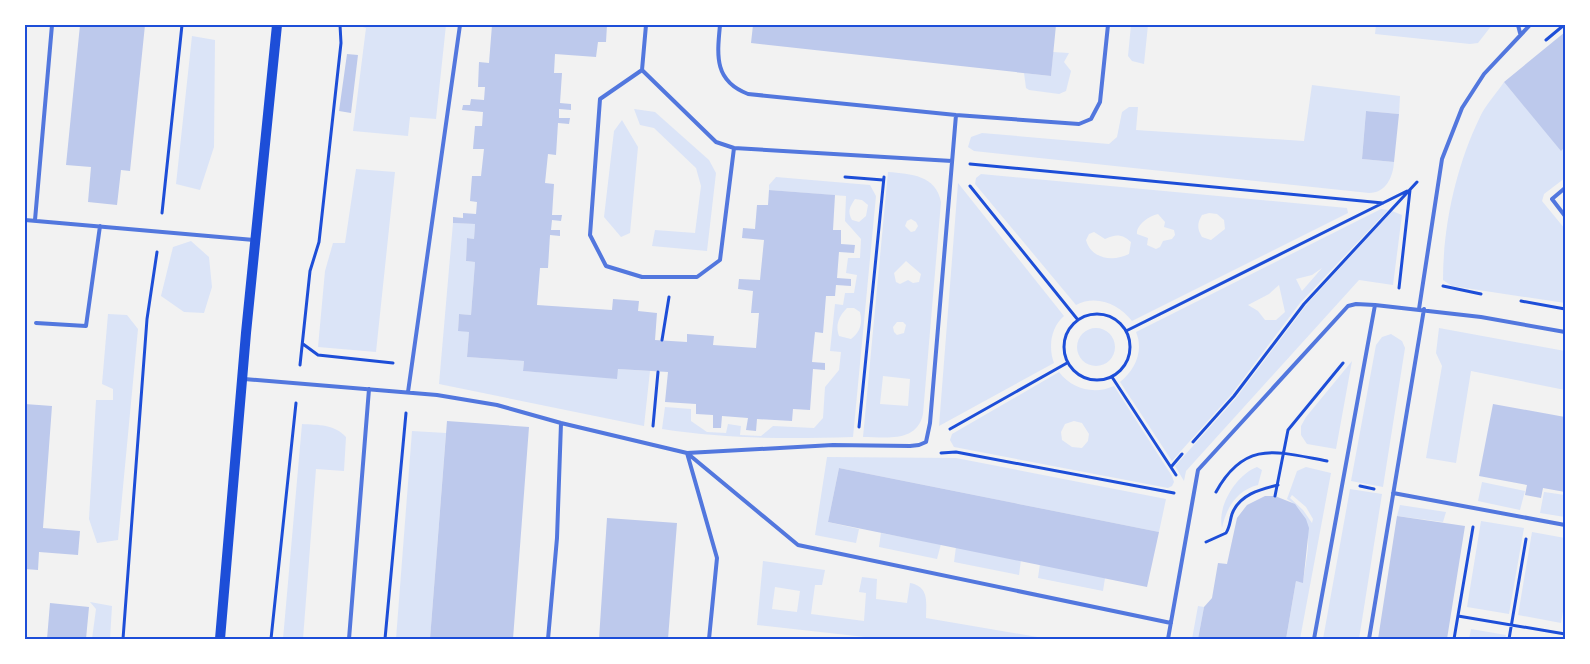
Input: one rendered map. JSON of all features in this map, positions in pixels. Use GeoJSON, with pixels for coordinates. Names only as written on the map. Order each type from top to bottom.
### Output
{"type":"FeatureCollection","features":[{"type":"Feature","properties":{"kind":"main road"},"geometry":{"type":"LineString","coordinates":[[220,639],[254,240],[277,25]]}},
{"type":"Feature","properties":{"kind":"lane"},"geometry":{"type":"LineString","coordinates":[[35,220],[52,25]]}},
{"type":"Feature","properties":{"kind":"lane"},"geometry":{"type":"LineString","coordinates":[[408,392],[460,25]]}},
{"type":"Feature","properties":{"kind":"lane"},"geometry":{"type":"LineString","coordinates":[[642,70],[646,25]]}},
{"type":"Feature","properties":{"kind":"lane"},"geometry":{"type":"LineString","coordinates":[[720,25],[719,65],[730,84],[748,94],[956,115],[1084,123],[1094,115],[1100,102],[1108,25]]}},
{"type":"Feature","properties":{"kind":"lane"},"geometry":{"type":"LineString","coordinates":[[1518,25],[1520,33]]}},
{"type":"Feature","properties":{"kind":"lane"},"geometry":{"type":"LineString","coordinates":[[1419,309],[1442,159],[1462,108],[1484,74],[1520,33],[1530,25]]}},
{"type":"Feature","properties":{"kind":"lane"},"geometry":{"type":"LineString","coordinates":[[642,70],[716,142],[734,148],[952,161]]}},
{"type":"Feature","properties":{"kind":"lane"},"geometry":{"type":"LineString","coordinates":[[642,70],[600,99],[590,235],[606,266],[642,278],[697,277],[720,260],[734,148]]}},
{"type":"Feature","properties":{"kind":"lane"},"geometry":{"type":"LineString","coordinates":[[242,379],[436,394],[497,405],[561,423],[687,452],[858,446],[920,446],[926,442],[930,423],[956,115]]}},
{"type":"Feature","properties":{"kind":"lane"},"geometry":{"type":"LineString","coordinates":[[1565,188],[1552,199],[1565,216]]}},
{"type":"Feature","properties":{"kind":"lane"},"geometry":{"type":"LineString","coordinates":[[25,220],[254,240]]}},
{"type":"Feature","properties":{"kind":"lane"},"geometry":{"type":"LineString","coordinates":[[36,323],[86,326],[100,226]]}},
{"type":"Feature","properties":{"kind":"lane"},"geometry":{"type":"LineString","coordinates":[[1314,639],[1375,305]]}},
{"type":"Feature","properties":{"kind":"lane"},"geometry":{"type":"LineString","coordinates":[[1168,639],[1198,470],[1348,306],[1375,305],[1424,309],[1565,332]]}},
{"type":"Feature","properties":{"kind":"lane"},"geometry":{"type":"LineString","coordinates":[[1369,639],[1424,309]]}},
{"type":"Feature","properties":{"kind":"lane"},"geometry":{"type":"LineString","coordinates":[[349,639],[369,389]]}},
{"type":"Feature","properties":{"kind":"lane"},"geometry":{"type":"LineString","coordinates":[[548,639],[556,538],[561,423]]}},
{"type":"Feature","properties":{"kind":"lane"},"geometry":{"type":"LineString","coordinates":[[687,452],[798,545],[1171,623]]}},
{"type":"Feature","properties":{"kind":"lane"},"geometry":{"type":"LineString","coordinates":[[687,452],[717,558],[709,639]]}},
{"type":"Feature","properties":{"kind":"lane"},"geometry":{"type":"LineString","coordinates":[[1393,493],[1565,525]]}},
{"type":"Feature","properties":{"kind":"path"},"geometry":{"type":"LineString","coordinates":[[123,639],[147,319],[160,232],[182,25]]}},
{"type":"Feature","properties":{"kind":"path"},"geometry":{"type":"LineString","coordinates":[[271,639],[310,271],[319,242],[341,42],[340,25]]}},
{"type":"Feature","properties":{"kind":"path"},"geometry":{"type":"LineString","coordinates":[[1543,42],[1564,25]]}},
{"type":"Feature","properties":{"kind":"path"},"geometry":{"type":"LineString","coordinates":[[858,446],[885,157]]}},
{"type":"Feature","properties":{"kind":"path"},"geometry":{"type":"LineString","coordinates":[[960,163],[1383,203]]}},
{"type":"Feature","properties":{"kind":"path"},"geometry":{"type":"LineString","coordinates":[[965,180],[1078,320]]}},
{"type":"Feature","properties":{"kind":"path"},"geometry":{"type":"LineString","coordinates":[[1126,331],[1410,189]]}},
{"type":"Feature","properties":{"kind":"path"},"geometry":{"type":"LineString","coordinates":[[1396,307],[1410,189]]}},
{"type":"Feature","properties":{"kind":"path"},"geometry":{"type":"LineString","coordinates":[[1190,446],[1234,396],[1304,304],[1410,189]]}},
{"type":"Feature","properties":{"kind":"path"},"geometry":{"type":"LineString","coordinates":[[662,340],[672,278]]}},
{"type":"Feature","properties":{"kind":"path"},"geometry":{"type":"LineString","coordinates":[[1440,283],[1450,289],[1488,296]]}},
{"type":"Feature","properties":{"kind":"path"},"geometry":{"type":"LineString","coordinates":[[1517,301],[1565,309]]}},
{"type":"Feature","properties":{"kind":"path"},"geometry":{"type":"LineString","coordinates":[[1097,313],[1118,321],[1126,331],[1129,341],[1128,357],[1120,371],[1112,377],[1092,380],[1081,377],[1067,363],[1063,352],[1064,341],[1068,330],[1078,320],[1097,313]]}},
{"type":"Feature","properties":{"kind":"path"},"geometry":{"type":"LineString","coordinates":[[1275,496],[1283,453],[1291,424],[1370,336]]}},
{"type":"Feature","properties":{"kind":"path"},"geometry":{"type":"LineString","coordinates":[[303,344],[318,356],[412,365]]}},
{"type":"Feature","properties":{"kind":"path"},"geometry":{"type":"LineString","coordinates":[[943,433],[1067,363]]}},
{"type":"Feature","properties":{"kind":"path"},"geometry":{"type":"LineString","coordinates":[[652,444],[658,372]]}},
{"type":"Feature","properties":{"kind":"path"},"geometry":{"type":"LineString","coordinates":[[1112,377],[1180,483]]}},
{"type":"Feature","properties":{"kind":"path"},"geometry":{"type":"LineString","coordinates":[[385,639],[408,392]]}},
{"type":"Feature","properties":{"kind":"path"},"geometry":{"type":"LineString","coordinates":[[941,453],[942,446]]}},
{"type":"Feature","properties":{"kind":"path"},"geometry":{"type":"LineString","coordinates":[[956,452],[1179,494],[1180,488]]}},
{"type":"Feature","properties":{"kind":"path"},"geometry":{"type":"LineString","coordinates":[[1171,467],[1183,453]]}},
{"type":"Feature","properties":{"kind":"path"},"geometry":{"type":"LineString","coordinates":[[1212,499],[1220,484],[1244,460],[1256,453],[1283,453],[1345,465]]}},
{"type":"Feature","properties":{"kind":"path"},"geometry":{"type":"LineString","coordinates":[[1343,483],[1393,493]]}},
{"type":"Feature","properties":{"kind":"path"},"geometry":{"type":"LineString","coordinates":[[1195,490],[1220,484]]}},
{"type":"Feature","properties":{"kind":"path"},"geometry":{"type":"LineString","coordinates":[[1203,536],[1202,544],[1224,536],[1236,507],[1243,499],[1258,491],[1278,486]]}},
{"type":"Feature","properties":{"kind":"path"},"geometry":{"type":"LineString","coordinates":[[1454,639],[1476,509]]}},
{"type":"Feature","properties":{"kind":"path"},"geometry":{"type":"LineString","coordinates":[[1509,639],[1529,519]]}},
{"type":"Feature","properties":{"kind":"path"},"geometry":{"type":"LineString","coordinates":[[1458,616],[1565,634]]}},
{"type":"Feature","properties":{"kind":"shaded area"},"geometry":{"type":"Polygon","coordinates":[[[356,25],[446,25],[436,119],[410,117],[408,136],[353,131],[366,28],[356,25]]]}},
{"type":"Feature","properties":{"kind":"shaded area"},"geometry":{"type":"Polygon","coordinates":[[[1131,25],[1148,25],[1144,64],[1132,61],[1128,56],[1131,25]]]}},
{"type":"Feature","properties":{"kind":"shaded area"},"geometry":{"type":"Polygon","coordinates":[[[1376,25],[1492,25],[1478,43],[1470,44],[1375,34],[1376,25]]]}},
{"type":"Feature","properties":{"kind":"shaded area"},"geometry":{"type":"Polygon","coordinates":[[[192,36],[215,40],[214,147],[200,190],[176,184],[192,36]]]}},
{"type":"Feature","properties":{"kind":"shaded area"},"geometry":{"type":"Polygon","coordinates":[[[1053,52],[1069,53],[1064,62],[1071,71],[1066,91],[1059,94],[1026,88],[1024,73],[1051,76],[1053,52]]]}},
{"type":"Feature","properties":{"kind":"shaded area"},"geometry":{"type":"Polygon","coordinates":[[[1504,82],[1561,150],[1565,147],[1565,178],[1544,194],[1542,201],[1565,229],[1565,303],[1452,286],[1443,280],[1448,218],[1464,156],[1480,117],[1504,82]]]}},
{"type":"Feature","properties":{"kind":"shaded area"},"geometry":{"type":"Polygon","coordinates":[[[1312,85],[1400,96],[1399,114],[1366,111],[1362,159],[1394,162],[1388,183],[1380,190],[1369,193],[974,151],[968,147],[971,137],[982,133],[1109,144],[1117,137],[1122,112],[1129,107],[1138,107],[1136,130],[1304,141],[1312,85]]]}},
{"type":"Feature","properties":{"kind":"shaded area"},"geometry":{"type":"Polygon","coordinates":[[[634,109],[655,112],[709,160],[716,173],[707,251],[652,246],[655,230],[695,233],[701,186],[696,168],[654,128],[640,125],[634,109]]]}},
{"type":"Feature","properties":{"kind":"shaded area"},"geometry":{"type":"Polygon","coordinates":[[[622,120],[638,147],[630,233],[621,237],[604,217],[614,131],[622,120]]]}},
{"type":"Feature","properties":{"kind":"shaded area"},"geometry":{"type":"Polygon","coordinates":[[[356,169],[395,172],[376,352],[318,347],[325,271],[333,243],[345,243],[356,169]]]}},
{"type":"Feature","properties":{"kind":"shaded area"},"geometry":{"type":"Polygon","coordinates":[[[888,172],[914,175],[934,186],[941,202],[923,414],[920,423],[907,434],[891,437],[863,437],[888,172]],[[911,219],[907,221],[905,226],[911,232],[915,231],[918,226],[916,222],[911,219]],[[906,261],[894,273],[896,282],[900,284],[908,280],[913,283],[919,282],[921,274],[906,261]],[[897,322],[893,327],[897,335],[904,333],[906,325],[903,322],[897,322]],[[883,376],[880,404],[908,406],[910,379],[883,376]]]}},
{"type":"Feature","properties":{"kind":"shaded area"},"geometry":{"type":"Polygon","coordinates":[[[981,174],[1347,208],[1348,213],[1132,321],[1121,310],[1107,302],[1091,300],[1076,305],[975,184],[976,178],[981,174]],[[1209,213],[1202,215],[1198,226],[1202,237],[1211,240],[1225,229],[1224,220],[1217,214],[1209,213]],[[1158,214],[1141,224],[1137,234],[1148,238],[1147,245],[1156,249],[1160,247],[1163,241],[1172,239],[1175,235],[1174,230],[1164,227],[1165,222],[1158,214]],[[1094,232],[1089,234],[1086,240],[1098,255],[1116,258],[1129,254],[1131,242],[1125,237],[1112,236],[1105,239],[1094,232]]]}},
{"type":"Feature","properties":{"kind":"shaded area"},"geometry":{"type":"Polygon","coordinates":[[[776,177],[870,185],[876,196],[853,437],[757,437],[711,435],[662,429],[665,407],[691,409],[691,421],[707,432],[726,433],[728,424],[741,426],[740,435],[761,436],[773,426],[814,428],[823,418],[825,387],[839,370],[841,352],[830,351],[835,304],[843,305],[845,293],[854,293],[857,275],[846,273],[848,258],[860,258],[861,239],[845,221],[846,196],[769,190],[769,185],[776,177]],[[855,199],[849,212],[852,220],[859,222],[866,216],[868,205],[862,200],[855,199]],[[847,308],[842,314],[837,328],[839,336],[851,339],[859,330],[861,316],[860,312],[854,308],[847,308]]]}},
{"type":"Feature","properties":{"kind":"shaded area"},"geometry":{"type":"Polygon","coordinates":[[[958,183],[1064,316],[1056,326],[1052,338],[1051,350],[1054,363],[939,426],[958,183]]]}},
{"type":"Feature","properties":{"kind":"shaded area"},"geometry":{"type":"Polygon","coordinates":[[[1381,209],[1388,210],[1300,303],[1231,395],[1172,461],[1120,382],[1130,372],[1137,360],[1139,346],[1136,332],[1381,209]],[[1322,268],[1312,275],[1296,279],[1302,291],[1322,268]],[[1279,285],[1269,294],[1248,305],[1258,311],[1265,320],[1276,320],[1285,312],[1279,285]]]}},
{"type":"Feature","properties":{"kind":"shaded area"},"geometry":{"type":"Polygon","coordinates":[[[1392,211],[1402,215],[1393,285],[1359,280],[1186,471],[1184,481],[1175,466],[1236,398],[1307,304],[1392,211]]]}},
{"type":"Feature","properties":{"kind":"shaded area"},"geometry":{"type":"Polygon","coordinates":[[[453,223],[475,224],[474,239],[467,238],[466,261],[475,262],[471,315],[459,314],[458,330],[469,332],[467,357],[524,361],[523,371],[616,378],[618,369],[650,371],[644,426],[439,384],[453,223]]]}},
{"type":"Feature","properties":{"kind":"shaded area"},"geometry":{"type":"Polygon","coordinates":[[[191,241],[209,257],[212,287],[204,313],[184,312],[161,296],[173,247],[191,241]]]}},
{"type":"Feature","properties":{"kind":"shaded area"},"geometry":{"type":"Polygon","coordinates":[[[108,314],[127,315],[138,329],[118,540],[97,543],[89,519],[96,400],[113,400],[113,389],[102,384],[108,314]]]}},
{"type":"Feature","properties":{"kind":"shaded area"},"geometry":{"type":"Polygon","coordinates":[[[1096,328],[1110,333],[1115,347],[1110,361],[1096,366],[1082,361],[1077,347],[1082,333],[1096,328]]]}},
{"type":"Feature","properties":{"kind":"shaded area"},"geometry":{"type":"Polygon","coordinates":[[[1439,328],[1565,351],[1565,390],[1471,371],[1456,463],[1426,458],[1442,366],[1436,353],[1439,328]]]}},
{"type":"Feature","properties":{"kind":"shaded area"},"geometry":{"type":"Polygon","coordinates":[[[1391,334],[1402,341],[1405,348],[1383,487],[1351,481],[1376,345],[1382,337],[1391,334]]]}},
{"type":"Feature","properties":{"kind":"shaded area"},"geometry":{"type":"Polygon","coordinates":[[[1352,361],[1336,449],[1307,444],[1301,435],[1301,426],[1306,417],[1352,361]]]}},
{"type":"Feature","properties":{"kind":"shaded area"},"geometry":{"type":"Polygon","coordinates":[[[1059,372],[1070,383],[1084,389],[1099,390],[1114,386],[1174,482],[1168,488],[954,447],[950,440],[952,434],[1059,372]],[[1074,421],[1065,424],[1061,432],[1062,440],[1072,447],[1082,448],[1088,441],[1089,434],[1082,423],[1074,421]]]}},
{"type":"Feature","properties":{"kind":"shaded area"},"geometry":{"type":"Polygon","coordinates":[[[302,424],[331,427],[346,437],[344,471],[316,469],[303,639],[283,639],[302,424]]]}},
{"type":"Feature","properties":{"kind":"shaded area"},"geometry":{"type":"Polygon","coordinates":[[[412,431],[446,433],[430,639],[396,639],[412,431]]]}},
{"type":"Feature","properties":{"kind":"shaded area"},"geometry":{"type":"Polygon","coordinates":[[[827,457],[956,458],[1166,499],[1159,532],[839,468],[828,522],[859,529],[856,543],[815,535],[827,457]]]}},
{"type":"Feature","properties":{"kind":"shaded area"},"geometry":{"type":"Polygon","coordinates":[[[1257,467],[1262,470],[1258,485],[1251,487],[1238,496],[1226,514],[1222,528],[1222,510],[1230,492],[1242,477],[1257,467]]]}},
{"type":"Feature","properties":{"kind":"shaded area"},"geometry":{"type":"Polygon","coordinates":[[[1306,467],[1331,473],[1300,639],[1286,639],[1296,581],[1303,582],[1308,548],[1307,526],[1303,516],[1297,507],[1287,499],[1297,471],[1306,467]],[[1292,495],[1290,498],[1303,510],[1312,523],[1313,519],[1306,507],[1292,495]]]}},
{"type":"Feature","properties":{"kind":"shaded area"},"geometry":{"type":"Polygon","coordinates":[[[1482,482],[1525,491],[1520,510],[1478,501],[1482,482]]]}},
{"type":"Feature","properties":{"kind":"shaded area"},"geometry":{"type":"Polygon","coordinates":[[[1350,489],[1382,494],[1359,639],[1323,639],[1350,489]]]}},
{"type":"Feature","properties":{"kind":"shaded area"},"geometry":{"type":"Polygon","coordinates":[[[1544,492],[1565,495],[1565,517],[1540,513],[1544,492]]]}},
{"type":"Feature","properties":{"kind":"shaded area"},"geometry":{"type":"Polygon","coordinates":[[[1400,505],[1446,512],[1443,522],[1397,516],[1400,505]]]}},
{"type":"Feature","properties":{"kind":"shaded area"},"geometry":{"type":"Polygon","coordinates":[[[1481,521],[1524,528],[1509,614],[1467,607],[1481,521]]]}},
{"type":"Feature","properties":{"kind":"shaded area"},"geometry":{"type":"Polygon","coordinates":[[[1532,532],[1565,538],[1565,599],[1561,623],[1518,615],[1532,532]]]}},
{"type":"Feature","properties":{"kind":"shaded area"},"geometry":{"type":"Polygon","coordinates":[[[881,533],[941,544],[937,559],[879,547],[881,533]]]}},
{"type":"Feature","properties":{"kind":"shaded area"},"geometry":{"type":"Polygon","coordinates":[[[956,547],[1021,560],[1019,575],[954,562],[956,547]]]}},
{"type":"Feature","properties":{"kind":"shaded area"},"geometry":{"type":"Polygon","coordinates":[[[763,561],[825,570],[822,585],[815,585],[811,614],[864,621],[866,593],[859,592],[862,577],[877,579],[876,599],[907,603],[910,583],[921,588],[926,596],[926,618],[1049,639],[883,639],[757,625],[763,561]],[[775,587],[772,609],[797,612],[800,591],[775,587]]]}},
{"type":"Feature","properties":{"kind":"shaded area"},"geometry":{"type":"Polygon","coordinates":[[[1040,564],[1105,578],[1103,591],[1038,578],[1040,564]]]}},
{"type":"Feature","properties":{"kind":"shaded area"},"geometry":{"type":"Polygon","coordinates":[[[90,602],[112,606],[110,639],[92,639],[96,609],[90,602]]]}},
{"type":"Feature","properties":{"kind":"shaded area"},"geometry":{"type":"Polygon","coordinates":[[[1198,606],[1204,607],[1198,639],[1192,639],[1198,606]]]}},
{"type":"Feature","properties":{"kind":"shaded area"},"geometry":{"type":"Polygon","coordinates":[[[1471,629],[1506,635],[1505,639],[1469,639],[1471,629]]]}},
{"type":"Feature","properties":{"kind":"building"},"geometry":{"type":"Polygon","coordinates":[[[80,25],[145,25],[130,171],[121,170],[117,205],[88,202],[91,167],[66,165],[80,25]]]}},
{"type":"Feature","properties":{"kind":"building"},"geometry":{"type":"Polygon","coordinates":[[[492,25],[607,25],[606,42],[598,42],[596,57],[555,54],[554,73],[562,73],[560,103],[571,104],[571,110],[559,109],[559,118],[570,118],[569,124],[558,123],[556,155],[548,154],[545,183],[554,184],[552,215],[562,215],[561,221],[552,220],[551,230],[560,230],[560,236],[550,235],[548,268],[540,268],[537,305],[612,310],[613,299],[639,301],[638,311],[657,313],[655,340],[687,342],[687,334],[714,336],[713,345],[756,348],[759,313],[751,313],[753,291],[738,289],[739,279],[760,280],[764,240],[742,238],[743,228],[755,229],[757,205],[768,205],[769,190],[835,195],[833,230],[841,230],[841,244],[855,245],[854,253],[839,252],[837,278],[851,279],[851,286],[836,285],[835,296],[826,296],[823,333],[815,332],[812,362],[825,363],[825,370],[813,369],[810,410],[793,409],[792,421],[757,419],[756,431],[746,430],[748,418],[722,416],[721,428],[713,428],[713,415],[696,414],[696,404],[665,402],[668,372],[618,369],[617,379],[523,371],[524,361],[467,357],[469,332],[458,331],[459,314],[471,315],[475,262],[466,261],[467,238],[474,239],[475,224],[453,223],[453,217],[463,218],[463,213],[476,214],[477,202],[470,201],[472,176],[481,176],[484,149],[473,149],[475,126],[482,126],[483,112],[462,110],[463,105],[470,105],[471,99],[484,100],[485,87],[478,87],[479,62],[489,63],[492,25]]]}},
{"type":"Feature","properties":{"kind":"building"},"geometry":{"type":"Polygon","coordinates":[[[753,25],[1056,25],[1051,76],[751,43],[753,25]]]}},
{"type":"Feature","properties":{"kind":"building"},"geometry":{"type":"Polygon","coordinates":[[[1565,32],[1565,147],[1561,151],[1504,82],[1565,32]]]}},
{"type":"Feature","properties":{"kind":"building"},"geometry":{"type":"Polygon","coordinates":[[[347,54],[358,55],[351,113],[339,111],[347,54]]]}},
{"type":"Feature","properties":{"kind":"building"},"geometry":{"type":"Polygon","coordinates":[[[1366,111],[1399,114],[1394,162],[1362,159],[1366,111]]]}},
{"type":"Feature","properties":{"kind":"building"},"geometry":{"type":"Polygon","coordinates":[[[25,404],[52,406],[43,528],[80,531],[78,555],[39,552],[38,570],[25,569],[25,404]]]}},
{"type":"Feature","properties":{"kind":"building"},"geometry":{"type":"Polygon","coordinates":[[[1493,404],[1565,417],[1565,492],[1543,488],[1541,498],[1525,495],[1527,485],[1479,476],[1493,404]]]}},
{"type":"Feature","properties":{"kind":"building"},"geometry":{"type":"Polygon","coordinates":[[[447,421],[529,427],[513,639],[430,639],[447,421]]]}},
{"type":"Feature","properties":{"kind":"building"},"geometry":{"type":"Polygon","coordinates":[[[839,468],[1159,532],[1147,587],[828,522],[839,468]]]}},
{"type":"Feature","properties":{"kind":"building"},"geometry":{"type":"Polygon","coordinates":[[[1265,496],[1275,496],[1295,504],[1306,519],[1309,528],[1303,583],[1296,581],[1286,639],[1198,639],[1204,607],[1212,598],[1218,563],[1227,564],[1237,518],[1247,505],[1265,496]]]}},
{"type":"Feature","properties":{"kind":"building"},"geometry":{"type":"Polygon","coordinates":[[[1397,516],[1465,526],[1447,639],[1378,639],[1397,516]]]}},
{"type":"Feature","properties":{"kind":"building"},"geometry":{"type":"Polygon","coordinates":[[[607,518],[677,523],[668,639],[599,639],[607,518]]]}},
{"type":"Feature","properties":{"kind":"building"},"geometry":{"type":"Polygon","coordinates":[[[50,603],[89,607],[86,639],[47,639],[50,603]]]}}]}
